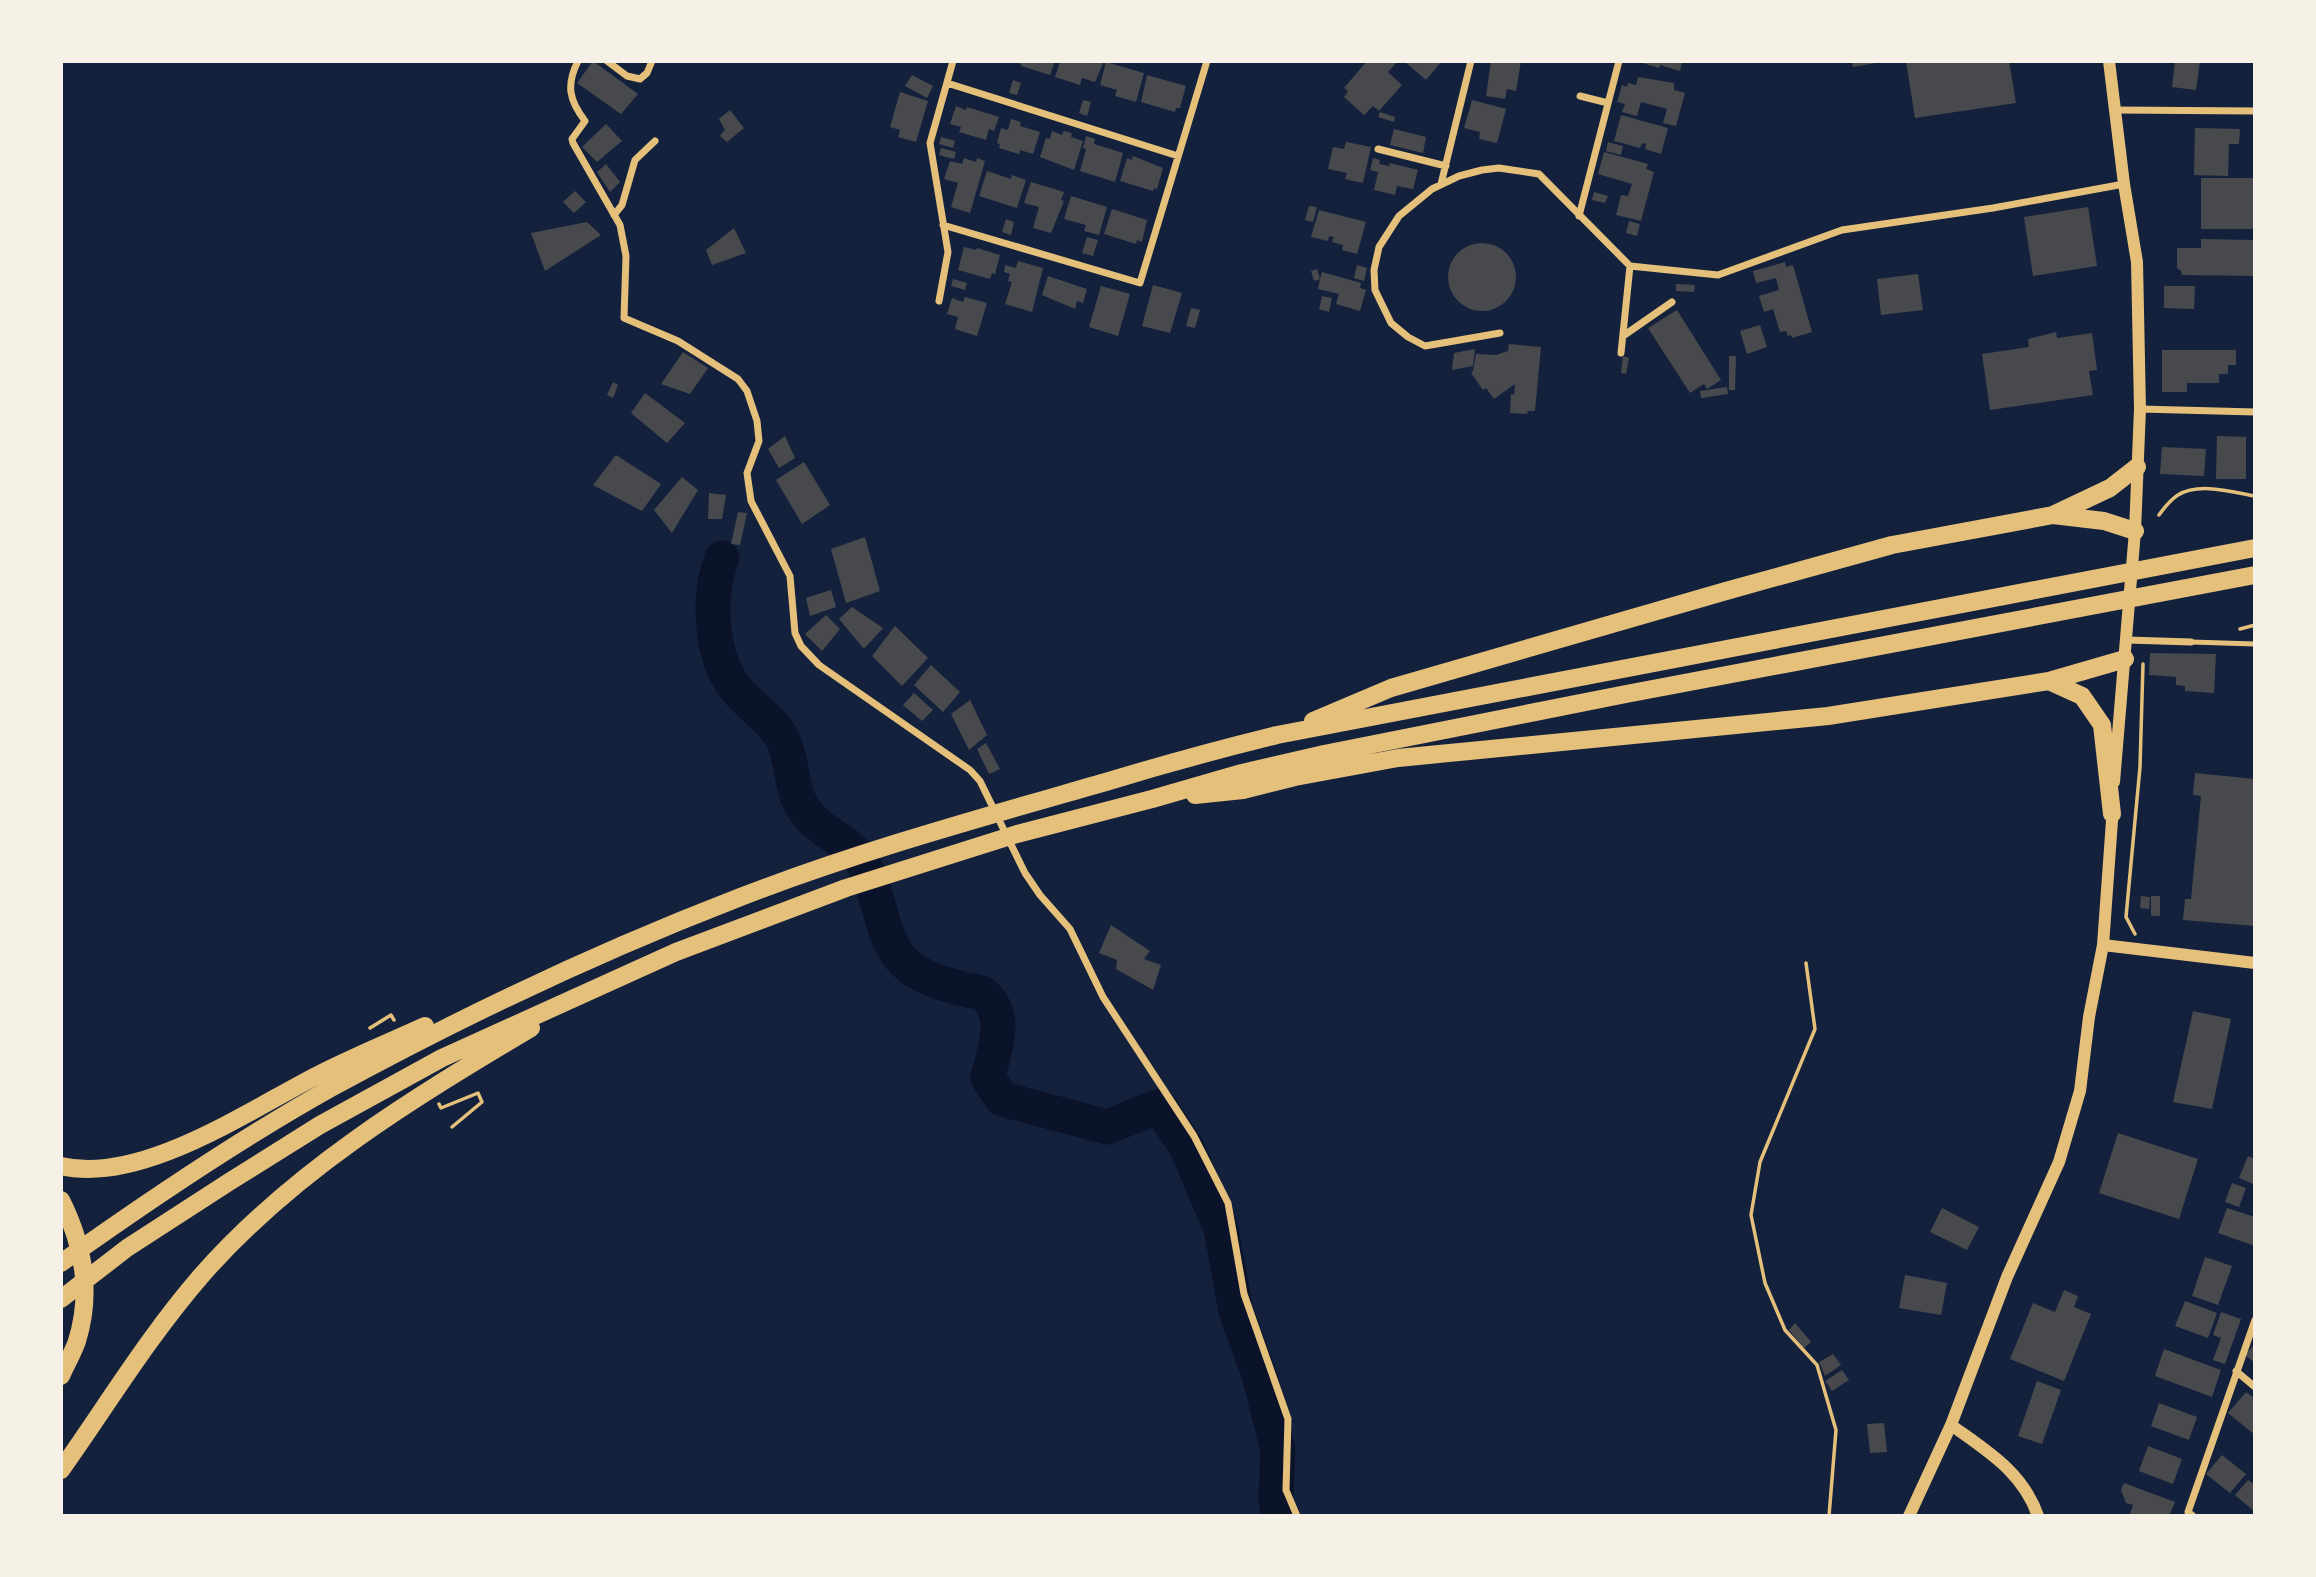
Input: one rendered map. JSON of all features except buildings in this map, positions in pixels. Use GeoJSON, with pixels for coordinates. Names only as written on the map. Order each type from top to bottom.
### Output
{"type":"FeatureCollection","features":[{"type":"Feature","properties":{"kind":"highway"},"geometry":{"type":"LineString","coordinates":[[1277,736],[1391,688],[1726,591],[1892,545],[2053,514],[2110,488],[2137,467]]}},
{"type":"Feature","properties":{"kind":"highway"},"geometry":{"type":"LineString","coordinates":[[2053,514],[2104,521],[2135,531]]}},
{"type":"Feature","properties":{"kind":"highway"},"geometry":{"type":"LineString","coordinates":[[61,1166],[123,1166],[177,1148],[343,1064],[449,1015],[740,897],[934,831],[1194,755],[1277,736],[2255,548]]}},
{"type":"Feature","properties":{"kind":"highway"},"geometry":{"type":"LineString","coordinates":[[61,1299],[127,1248],[320,1125],[442,1058],[612,980],[748,923],[940,858],[1017,834],[1242,773],[1324,754],[2255,575]]}},
{"type":"Feature","properties":{"kind":"highway"},"geometry":{"type":"LineString","coordinates":[[1153,799],[1243,790],[1295,777],[1398,758],[1828,716],[2049,681],[2125,659]]}},
{"type":"Feature","properties":{"kind":"highway"},"geometry":{"type":"LineString","coordinates":[[2049,681],[2082,696],[2102,725],[2112,814]]}},
{"type":"Feature","properties":{"kind":"highway"},"geometry":{"type":"LineString","coordinates":[[61,1263],[144,1204],[329,1090],[455,1023],[593,957]]}},
{"type":"Feature","properties":{"kind":"highway"},"geometry":{"type":"LineString","coordinates":[[61,1470],[156,1334],[201,1276],[256,1218],[305,1175],[368,1129],[464,1067],[612,980]]}},
{"type":"Feature","properties":{"kind":"highway"},"geometry":{"type":"LineString","coordinates":[[61,1200],[81,1253],[85,1282],[82,1317],[76,1342],[61,1376]]}},
{"type":"Feature","properties":{"kind":"street"},"geometry":{"type":"LineString","coordinates":[[578,61],[568,86],[573,104],[585,121],[572,139],[620,225],[625,248],[625,318],[678,341],[738,379],[752,402],[759,441],[747,473],[747,487],[751,501],[789,576],[792,622],[801,646],[819,665],[970,770],[980,781],[1025,873],[1070,929],[1108,1005],[1194,1136],[1228,1203],[1244,1294],[1288,1419],[1286,1490],[1297,1516]]}},
{"type":"Feature","properties":{"kind":"street"},"geometry":{"type":"LineString","coordinates":[[607,61],[627,76],[640,79],[647,74],[652,61]]}},
{"type":"Feature","properties":{"kind":"street"},"geometry":{"type":"LineString","coordinates":[[940,301],[948,252],[930,143],[953,61]]}},
{"type":"Feature","properties":{"kind":"street"},"geometry":{"type":"LineString","coordinates":[[943,225],[1140,283],[1207,61]]}},
{"type":"Feature","properties":{"kind":"street"},"geometry":{"type":"LineString","coordinates":[[1441,184],[1471,61]]}},
{"type":"Feature","properties":{"kind":"street"},"geometry":{"type":"LineString","coordinates":[[1579,216],[1619,61]]}},
{"type":"Feature","properties":{"kind":"street"},"geometry":{"type":"LineString","coordinates":[[1909,1516],[1951,1425],[2007,1277],[2059,1163],[2080,1091],[2089,1017],[2103,945],[2135,531],[2140,409],[2137,262],[2124,184],[2109,61]]}},
{"type":"Feature","properties":{"kind":"street"},"geometry":{"type":"LineString","coordinates":[[947,83],[1178,156]]}},
{"type":"Feature","properties":{"kind":"street"},"geometry":{"type":"LineString","coordinates":[[1580,96],[1608,103]]}},
{"type":"Feature","properties":{"kind":"street"},"geometry":{"type":"LineString","coordinates":[[2115,110],[2255,110]]}},
{"type":"Feature","properties":{"kind":"street"},"geometry":{"type":"LineString","coordinates":[[614,215],[622,205],[635,160],[655,141]]}},
{"type":"Feature","properties":{"kind":"street"},"geometry":{"type":"LineString","coordinates":[[1378,149],[1446,166]]}},
{"type":"Feature","properties":{"kind":"street"},"geometry":{"type":"LineString","coordinates":[[1500,333],[1425,346],[1391,323],[1375,290],[1374,270],[1379,247],[1389,230],[1413,202],[1441,184],[1482,170],[1499,168],[1539,174],[1630,266],[1718,275],[1842,230],[1993,208],[2124,184]]}},
{"type":"Feature","properties":{"kind":"street"},"geometry":{"type":"LineString","coordinates":[[1620,353],[1630,266]]}},
{"type":"Feature","properties":{"kind":"street"},"geometry":{"type":"LineString","coordinates":[[1623,336],[1672,302]]}},
{"type":"Feature","properties":{"kind":"street"},"geometry":{"type":"LineString","coordinates":[[2140,409],[2255,412]]}},
{"type":"Feature","properties":{"kind":"street"},"geometry":{"type":"LineString","coordinates":[[2127,640],[2192,642]]}},
{"type":"Feature","properties":{"kind":"street"},"geometry":{"type":"LineString","coordinates":[[2103,945],[2255,963]]}},
{"type":"Feature","properties":{"kind":"street"},"geometry":{"type":"LineString","coordinates":[[2193,1516],[2188,1512],[2255,1320]]}},
{"type":"Feature","properties":{"kind":"street"},"geometry":{"type":"LineString","coordinates":[[2236,1371],[2255,1387]]}},
{"type":"Feature","properties":{"kind":"street"},"geometry":{"type":"LineString","coordinates":[[1951,1425],[2003,1462],[2022,1482],[2038,1516]]}},
{"type":"Feature","properties":{"kind":"lane"},"geometry":{"type":"LineString","coordinates":[[2192,642],[2255,644]]}},
{"type":"Feature","properties":{"kind":"path"},"geometry":{"type":"LineString","coordinates":[[2159,515],[2179,494],[2196,490],[2222,490],[2255,496]]}},
{"type":"Feature","properties":{"kind":"path"},"geometry":{"type":"LineString","coordinates":[[2137,936],[2126,917],[2140,767],[2144,655]]}},
{"type":"Feature","properties":{"kind":"path"},"geometry":{"type":"LineString","coordinates":[[1806,963],[1815,1029],[1760,1162],[1751,1215],[1765,1283],[1785,1330],[1817,1365],[1836,1430],[1829,1516]]}},
{"type":"Feature","properties":{"kind":"path"},"geometry":{"type":"LineString","coordinates":[[452,1126],[482,1102]]}},
{"type":"Feature","properties":{"kind":"waterway"},"geometry":{"type":"LineString","coordinates":[[722,558],[717,573],[713,608],[716,644],[728,677],[742,696],[781,736],[802,807],[815,822],[850,847],[861,860],[872,884],[889,940],[904,962],[926,977],[981,993],[991,1003],[996,1014],[998,1032],[988,1078],[1002,1099],[1107,1127],[1159,1106],[1187,1148],[1221,1229],[1236,1311],[1259,1375],[1278,1450],[1278,1516]]}}]}
